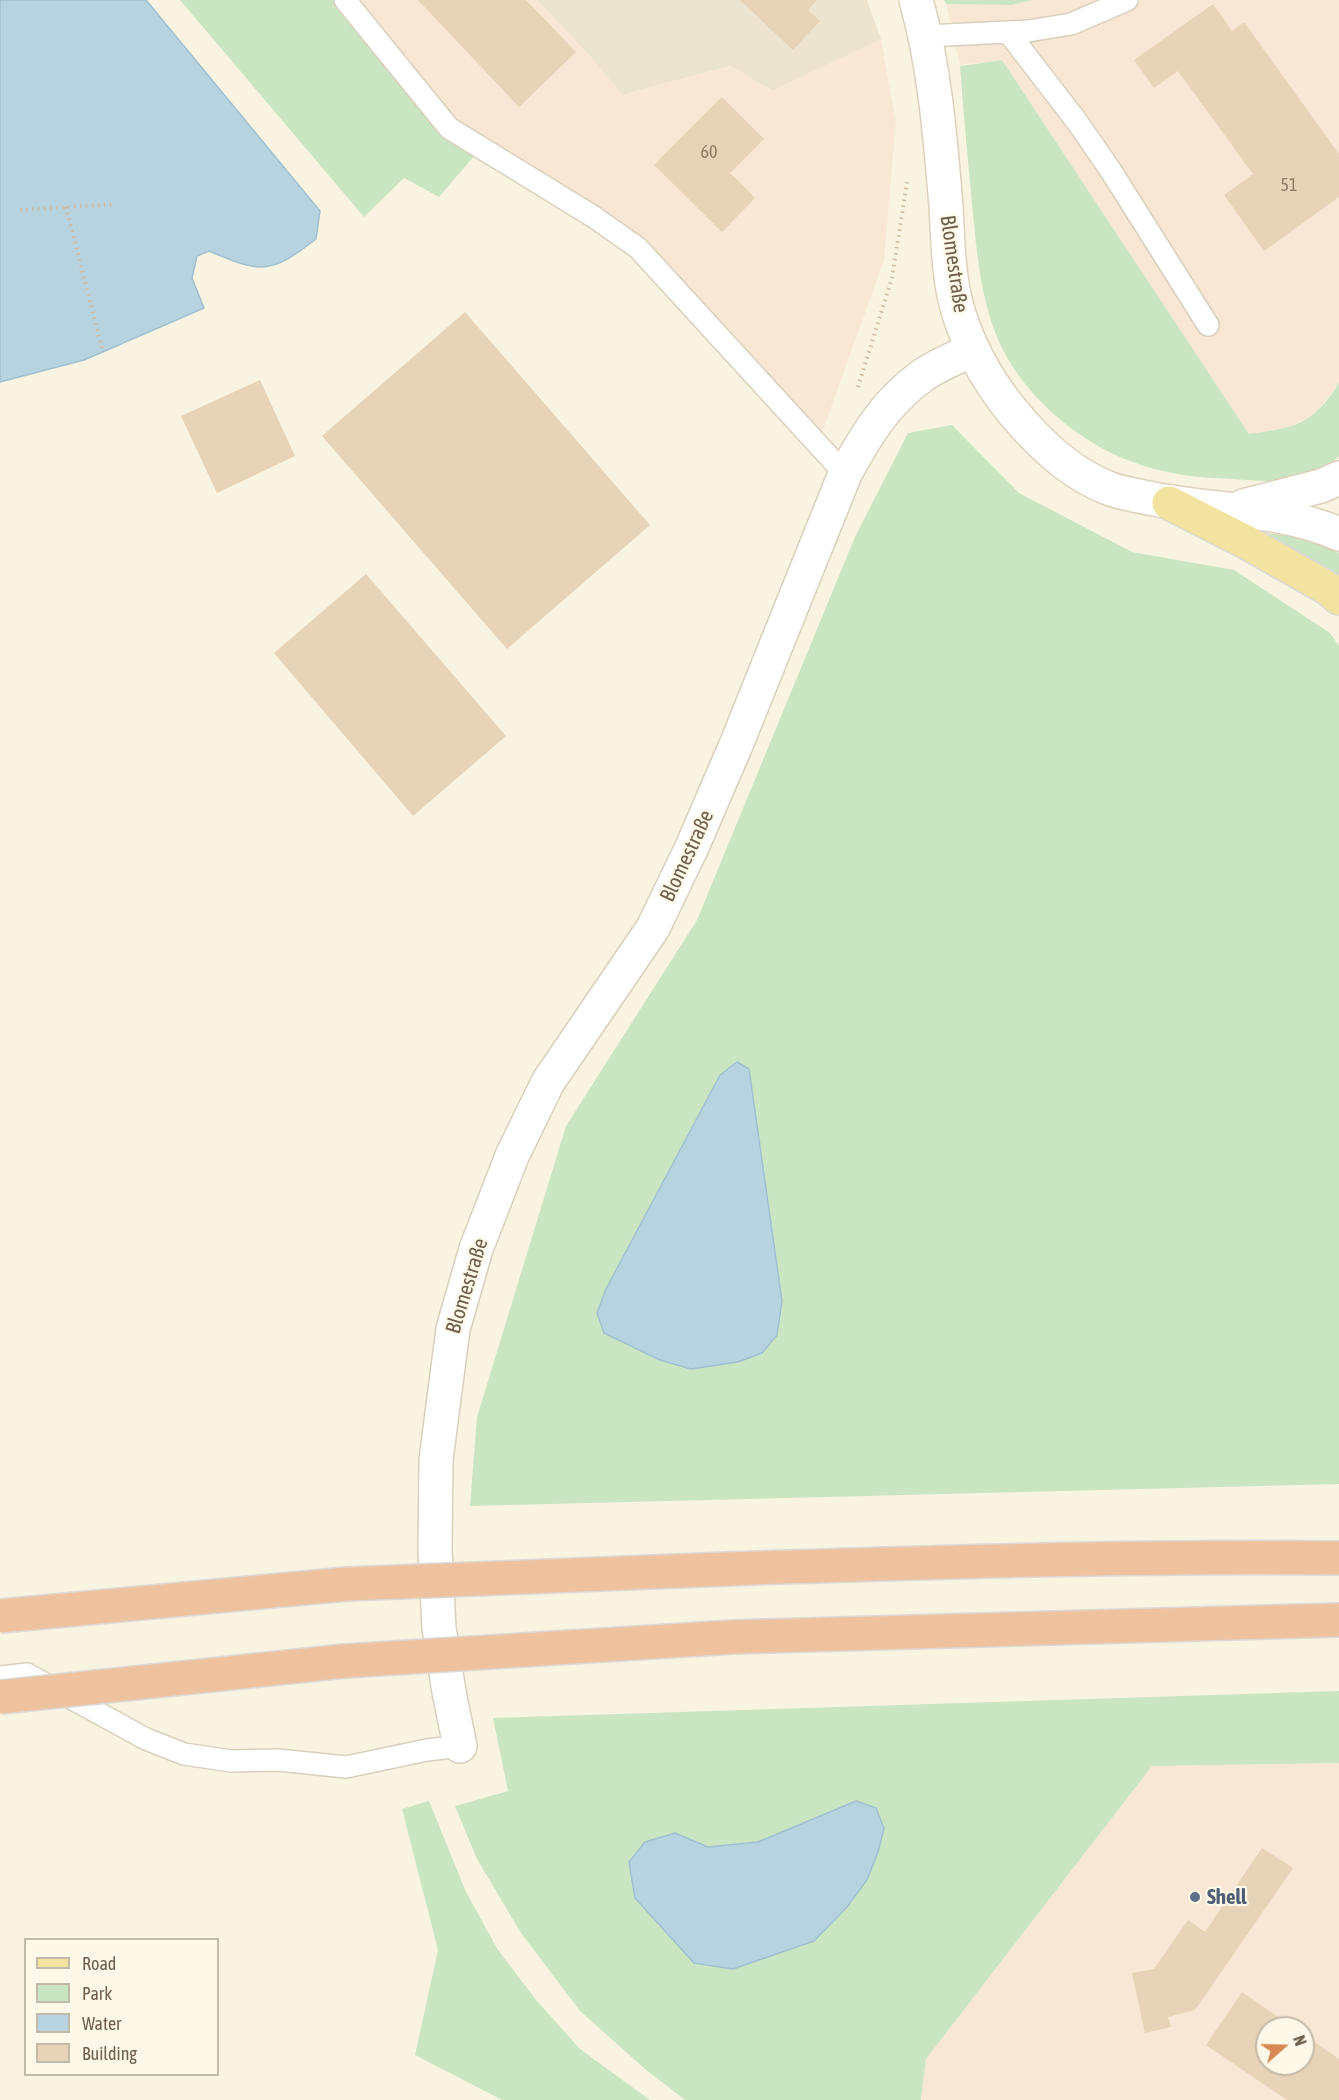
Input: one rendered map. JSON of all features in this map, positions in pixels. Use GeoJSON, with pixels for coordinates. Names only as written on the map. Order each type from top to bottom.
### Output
{"type":"FeatureCollection","features":[{"type":"Feature","properties":{"kind":"highway"},"geometry":{"type":"LineString","coordinates":[[0,1617],[347,1584],[948,1561],[1339,1558]]}},
{"type":"Feature","properties":{"kind":"highway"},"geometry":{"type":"LineString","coordinates":[[0,1697],[345,1661],[733,1636],[1339,1620]]}},
{"type":"Feature","properties":{"kind":"main road"},"geometry":{"type":"LineString","coordinates":[[1168,503],[1246,542],[1329,589],[1339,598]]}},
{"type":"Feature","properties":{"kind":"street","name":"Blomestraße"},"geometry":{"type":"LineString","coordinates":[[460,1746],[439,1628],[435,1549],[436,1460],[453,1329],[473,1261],[512,1156],[548,1082],[653,928],[692,847],[736,745],[844,474],[879,416],[923,376],[972,350],[958,312],[951,273],[936,90],[926,36],[916,0]]}},
{"type":"Feature","properties":{"kind":"street"},"geometry":{"type":"LineString","coordinates":[[972,350],[1004,403],[1048,451],[1083,476],[1110,489],[1168,503],[1275,516],[1339,534]]}},
{"type":"Feature","properties":{"kind":"street"},"geometry":{"type":"LineString","coordinates":[[1230,510],[1299,492],[1339,478]]}},
{"type":"Feature","properties":{"kind":"lane"},"geometry":{"type":"LineString","coordinates":[[345,0],[449,128],[594,217],[638,248],[844,474]]}},
{"type":"Feature","properties":{"kind":"lane"},"geometry":{"type":"LineString","coordinates":[[926,36],[1028,31],[1071,24],[1127,0]]}},
{"type":"Feature","properties":{"kind":"lane"},"geometry":{"type":"LineString","coordinates":[[1008,32],[1078,123],[1111,171],[1208,325]]}},
{"type":"Feature","properties":{"kind":"lane"},"geometry":{"type":"LineString","coordinates":[[0,1677],[27,1674],[146,1739],[184,1754],[231,1761],[278,1760],[346,1767],[427,1750],[460,1746]]}},
{"type":"Feature","properties":{"kind":"path"},"geometry":{"type":"LineString","coordinates":[[854,394],[892,278],[905,204],[908,171]]}},
{"type":"Feature","properties":{"kind":"path"},"geometry":{"type":"LineString","coordinates":[[20,210],[116,204]]}},
{"type":"Feature","properties":{"kind":"path"},"geometry":{"type":"LineString","coordinates":[[66,207],[103,352]]}},
{"type":"Feature","properties":{"kind":"shaded area"},"geometry":{"type":"Polygon","coordinates":[[[338,0],[537,0],[623,95],[730,66],[773,91],[881,39],[896,122],[884,260],[818,444],[662,275],[488,144],[475,155],[338,0]]]}},
{"type":"Feature","properties":{"kind":"shaded area"},"geometry":{"type":"Polygon","coordinates":[[[537,0],[867,0],[881,39],[773,91],[730,66],[622,95],[587,53],[537,0]]]}},
{"type":"Feature","properties":{"kind":"shaded area"},"geometry":{"type":"Polygon","coordinates":[[[1033,0],[1339,0],[1339,383],[1314,415],[1285,429],[1249,434],[1002,60],[960,65],[946,4],[1012,5],[1033,0]]]}},
{"type":"Feature","properties":{"kind":"shaded area","name":"Shell"},"geometry":{"type":"Polygon","coordinates":[[[1339,1763],[1339,2100],[921,2100],[926,2059],[1152,1766],[1339,1763]]]}},
{"type":"Feature","properties":{"kind":"green space"},"geometry":{"type":"Polygon","coordinates":[[[180,0],[338,0],[475,155],[439,197],[404,178],[364,217],[180,0]]]}},
{"type":"Feature","properties":{"kind":"green space"},"geometry":{"type":"Polygon","coordinates":[[[944,0],[1033,0],[1012,5],[946,4],[944,0]]]}},
{"type":"Feature","properties":{"kind":"green space"},"geometry":{"type":"Polygon","coordinates":[[[1002,60],[1249,434],[1280,429],[1302,422],[1320,408],[1339,383],[1339,456],[1333,462],[1309,477],[1287,481],[1197,477],[1163,471],[1114,455],[1099,447],[1059,419],[1036,397],[1007,358],[993,326],[979,270],[975,231],[960,66],[1002,60]]]}},
{"type":"Feature","properties":{"kind":"green space"},"geometry":{"type":"Polygon","coordinates":[[[952,425],[1019,493],[1132,552],[1234,570],[1330,633],[1339,646],[1339,1484],[470,1506],[477,1417],[566,1126],[697,920],[855,537],[908,433],[952,425]],[[737,1062],[720,1075],[606,1289],[737,1062]]]}},
{"type":"Feature","properties":{"kind":"green space"},"geometry":{"type":"Polygon","coordinates":[[[1262,533],[1306,537],[1339,553],[1339,582],[1262,533]]]}},
{"type":"Feature","properties":{"kind":"green space"},"geometry":{"type":"Polygon","coordinates":[[[1339,1691],[1339,1763],[1152,1766],[926,2059],[921,2100],[685,2100],[645,2069],[580,2011],[521,1933],[477,1859],[455,1806],[508,1791],[493,1718],[1339,1691]],[[856,1801],[758,1842],[708,1847],[675,1833],[814,1941],[847,1907],[867,1880],[856,1801]]]}},
{"type":"Feature","properties":{"kind":"green space"},"geometry":{"type":"Polygon","coordinates":[[[429,1801],[466,1892],[498,1950],[537,2001],[580,2049],[650,2100],[502,2100],[415,2055],[438,1950],[402,1809],[429,1801]]]}},
{"type":"Feature","properties":{"kind":"water"},"geometry":{"type":"Polygon","coordinates":[[[0,0],[146,0],[320,211],[316,239],[287,259],[265,267],[241,263],[209,251],[197,256],[192,278],[204,308],[84,360],[0,382],[0,0]]]}},
{"type":"Feature","properties":{"kind":"water"},"geometry":{"type":"Polygon","coordinates":[[[737,1062],[749,1069],[782,1301],[777,1335],[762,1353],[738,1362],[691,1369],[660,1360],[604,1333],[597,1313],[606,1289],[720,1075],[737,1062]]]}},
{"type":"Feature","properties":{"kind":"water"},"geometry":{"type":"Polygon","coordinates":[[[856,1801],[876,1808],[884,1828],[878,1852],[867,1880],[847,1907],[814,1941],[733,1969],[694,1963],[635,1898],[629,1862],[645,1842],[675,1833],[708,1847],[758,1842],[856,1801]]]}},
{"type":"Feature","properties":{"kind":"building"},"geometry":{"type":"Polygon","coordinates":[[[418,0],[526,0],[576,52],[519,107],[418,0]]]}},
{"type":"Feature","properties":{"kind":"building"},"geometry":{"type":"Polygon","coordinates":[[[740,0],[817,0],[808,10],[820,21],[793,50],[740,0]]]}},
{"type":"Feature","properties":{"kind":"building"},"geometry":{"type":"Polygon","coordinates":[[[1213,4],[1232,31],[1244,22],[1339,154],[1339,197],[1264,251],[1224,195],[1253,174],[1178,71],[1154,88],[1134,60],[1213,4]]]}},
{"type":"Feature","properties":{"kind":"building"},"geometry":{"type":"Polygon","coordinates":[[[722,97],[764,139],[730,173],[755,198],[722,232],[654,165],[722,97]]]}},
{"type":"Feature","properties":{"kind":"building"},"geometry":{"type":"Polygon","coordinates":[[[465,312],[650,525],[507,649],[322,436],[465,312]]]}},
{"type":"Feature","properties":{"kind":"building"},"geometry":{"type":"Polygon","coordinates":[[[260,380],[295,456],[217,493],[181,416],[260,380]]]}},
{"type":"Feature","properties":{"kind":"building"},"geometry":{"type":"Polygon","coordinates":[[[366,574],[506,736],[413,816],[274,653],[366,574]]]}},
{"type":"Feature","properties":{"kind":"building"},"geometry":{"type":"Polygon","coordinates":[[[1262,1848],[1293,1868],[1195,2010],[1168,2017],[1171,2027],[1145,2033],[1132,1973],[1154,1969],[1188,1920],[1205,1932],[1262,1848]]]}},
{"type":"Feature","properties":{"kind":"building"},"geometry":{"type":"Polygon","coordinates":[[[1242,1992],[1277,2016],[1255,2016],[1255,2076],[1315,2076],[1315,2042],[1339,2059],[1339,2100],[1287,2100],[1206,2045],[1242,1992]]]}},
{"type":"Feature","properties":{"kind":"place","name":"Shell"},"geometry":{"type":"Point","coordinates":[1195,1897]}}]}
